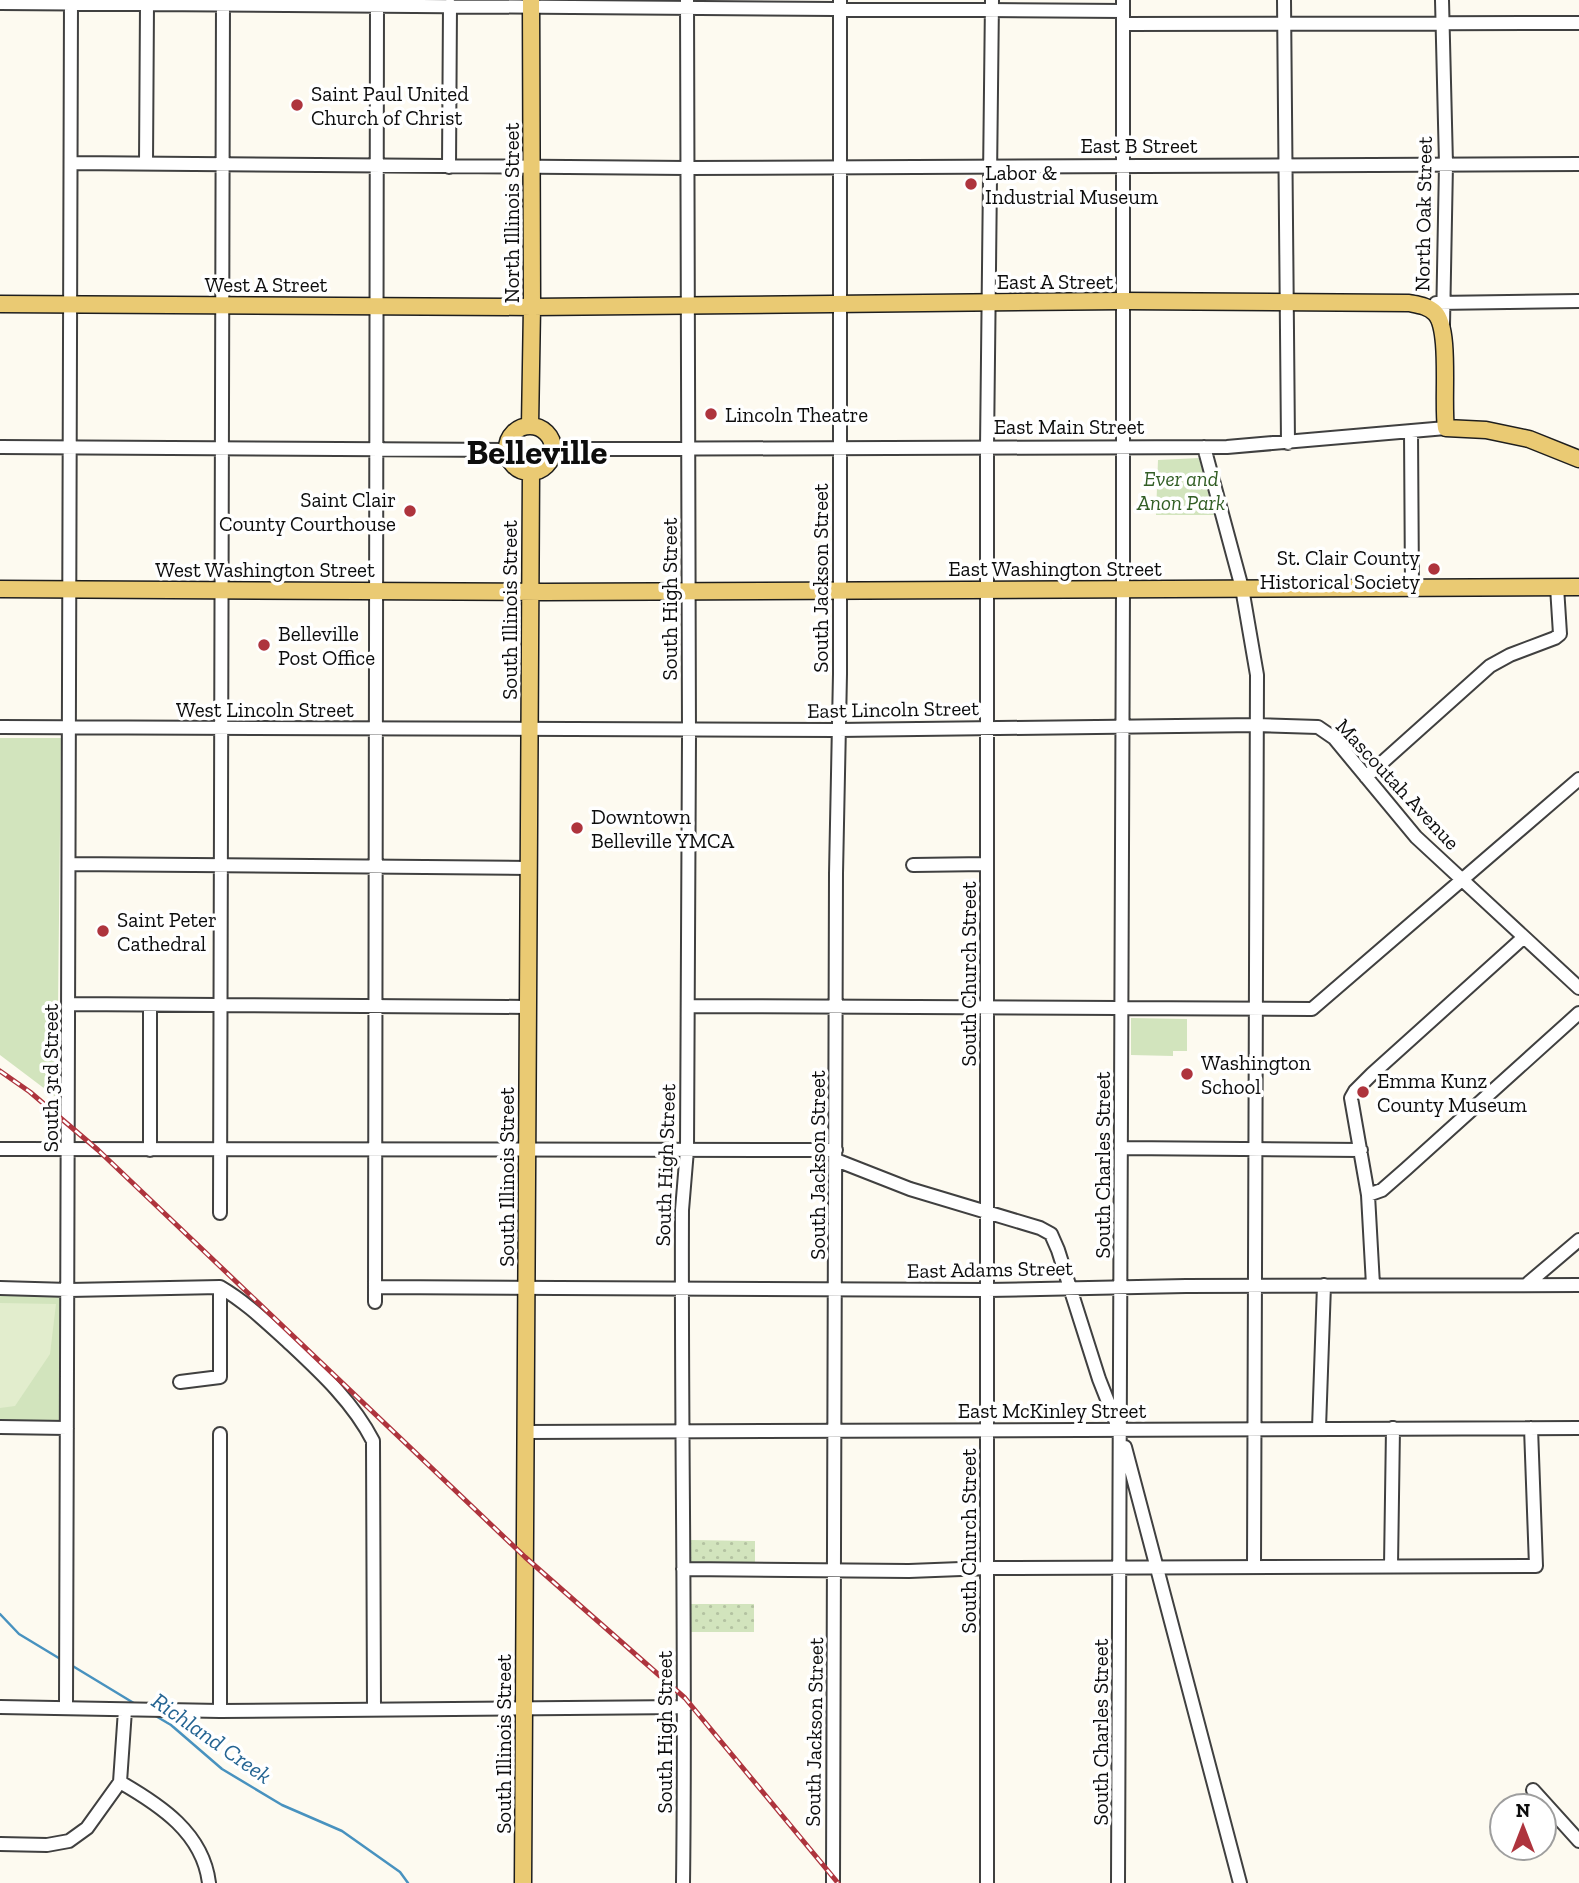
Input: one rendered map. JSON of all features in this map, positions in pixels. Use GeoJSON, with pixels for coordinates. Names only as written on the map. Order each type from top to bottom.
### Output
{"type":"FeatureCollection","features":[{"type":"Feature","properties":{"kind":"main road","name":"North Illinois Street"},"geometry":{"type":"LineString","coordinates":[[530,426],[531,4]]}},
{"type":"Feature","properties":{"kind":"main road","name":"East A Street"},"geometry":{"type":"LineString","coordinates":[[532,307],[1124,302],[1409,303]]}},
{"type":"Feature","properties":{"kind":"main road"},"geometry":{"type":"LineString","coordinates":[[1409,303],[1425,306],[1434,312],[1444,338]]}},
{"type":"Feature","properties":{"kind":"main road","name":"West A Street"},"geometry":{"type":"LineString","coordinates":[[0,304],[532,307]]}},
{"type":"Feature","properties":{"kind":"main road","name":"North Oak Street"},"geometry":{"type":"LineString","coordinates":[[1444,338],[1446,428]]}},
{"type":"Feature","properties":{"kind":"main road"},"geometry":{"type":"LineString","coordinates":[[530,426],[545,432],[553,449],[551,460],[546,466],[531,472],[517,468],[511,462],[507,450],[514,433],[530,426]]}},
{"type":"Feature","properties":{"kind":"main road","name":"East Main Street"},"geometry":{"type":"LineString","coordinates":[[1446,428],[1486,430],[1529,439],[1579,460]]}},
{"type":"Feature","properties":{"kind":"main road","name":"South Illinois Street"},"geometry":{"type":"LineString","coordinates":[[523,1883],[531,472]]}},
{"type":"Feature","properties":{"kind":"main road","name":"East Washington Street"},"geometry":{"type":"LineString","coordinates":[[530,592],[1579,587]]}},
{"type":"Feature","properties":{"kind":"main road","name":"West Washington Street"},"geometry":{"type":"LineString","coordinates":[[0,589],[530,592]]}},
{"type":"Feature","properties":{"kind":"street"},"geometry":{"type":"LineString","coordinates":[[1284,0],[1288,443]]}},
{"type":"Feature","properties":{"kind":"street","name":"North Oak Street"},"geometry":{"type":"LineString","coordinates":[[1443,0],[1446,164],[1444,338]]}},
{"type":"Feature","properties":{"kind":"street","name":"South 3rd Street"},"geometry":{"type":"LineString","coordinates":[[66,1709],[71,2]]}},
{"type":"Feature","properties":{"kind":"street"},"geometry":{"type":"LineString","coordinates":[[220,1213],[223,2]]}},
{"type":"Feature","properties":{"kind":"street"},"geometry":{"type":"LineString","coordinates":[[375,1301],[377,2]]}},
{"type":"Feature","properties":{"kind":"street"},"geometry":{"type":"LineString","coordinates":[[0,3],[992,5],[1284,24],[1579,23]]}},
{"type":"Feature","properties":{"kind":"street"},"geometry":{"type":"LineString","coordinates":[[146,163],[147,4]]}},
{"type":"Feature","properties":{"kind":"street","name":"South High Street"},"geometry":{"type":"LineString","coordinates":[[683,1883],[685,1707],[681,1290],[682,1210],[687,1150],[689,729],[687,4]]}},
{"type":"Feature","properties":{"kind":"street","name":"South Jackson Street"},"geometry":{"type":"LineString","coordinates":[[833,1883],[839,4]]}},
{"type":"Feature","properties":{"kind":"street"},"geometry":{"type":"LineString","coordinates":[[449,167],[450,5]]}},
{"type":"Feature","properties":{"kind":"street","name":"South Church Street"},"geometry":{"type":"LineString","coordinates":[[987,1883],[987,447],[992,5]]}},
{"type":"Feature","properties":{"kind":"street","name":"South Charles Street"},"geometry":{"type":"LineString","coordinates":[[1118,1883],[1124,589],[1123,12]]}},
{"type":"Feature","properties":{"kind":"street","name":"East B Street"},"geometry":{"type":"LineString","coordinates":[[72,163],[687,168],[1579,164]]}},
{"type":"Feature","properties":{"kind":"street","name":"East A Street"},"geometry":{"type":"LineString","coordinates":[[1409,303],[1579,301]]}},
{"type":"Feature","properties":{"kind":"street","name":"East Main Street"},"geometry":{"type":"LineString","coordinates":[[553,449],[1204,447],[1288,443],[1446,428]]}},
{"type":"Feature","properties":{"kind":"street"},"geometry":{"type":"LineString","coordinates":[[1411,431],[1412,587]]}},
{"type":"Feature","properties":{"kind":"street"},"geometry":{"type":"LineString","coordinates":[[0,447],[507,450]]}},
{"type":"Feature","properties":{"kind":"street"},"geometry":{"type":"LineString","coordinates":[[1204,447],[1242,588],[1257,675],[1254,1567]]}},
{"type":"Feature","properties":{"kind":"street"},"geometry":{"type":"LineString","coordinates":[[1366,777],[1490,666],[1510,655],[1555,639],[1560,634],[1557,587]]}},
{"type":"Feature","properties":{"kind":"street","name":"East Lincoln Street"},"geometry":{"type":"LineString","coordinates":[[530,730],[838,730],[987,726],[1257,725]]}},
{"type":"Feature","properties":{"kind":"street","name":"Mascoutah Avenue"},"geometry":{"type":"LineString","coordinates":[[1257,725],[1318,727],[1334,738],[1416,836],[1579,988]]}},
{"type":"Feature","properties":{"kind":"street","name":"West Lincoln Street"},"geometry":{"type":"LineString","coordinates":[[0,727],[530,730]]}},
{"type":"Feature","properties":{"kind":"street"},"geometry":{"type":"LineString","coordinates":[[688,1006],[1312,1009],[1579,779]]}},
{"type":"Feature","properties":{"kind":"street"},"geometry":{"type":"LineString","coordinates":[[70,864],[529,868]]}},
{"type":"Feature","properties":{"kind":"street","name":"South Church Street"},"geometry":{"type":"LineString","coordinates":[[913,864],[987,864]]}},
{"type":"Feature","properties":{"kind":"street"},"geometry":{"type":"LineString","coordinates":[[1373,1285],[1368,1195],[1351,1098],[1355,1090],[1523,938]]}},
{"type":"Feature","properties":{"kind":"street"},"geometry":{"type":"LineString","coordinates":[[69,1004],[528,1007]]}},
{"type":"Feature","properties":{"kind":"street"},"geometry":{"type":"LineString","coordinates":[[150,1005],[150,1150]]}},
{"type":"Feature","properties":{"kind":"street"},"geometry":{"type":"LineString","coordinates":[[1368,1195],[1382,1190],[1406,1170],[1579,1013]]}},
{"type":"Feature","properties":{"kind":"street"},"geometry":{"type":"LineString","coordinates":[[1121,1148],[1361,1150]]}},
{"type":"Feature","properties":{"kind":"street"},"geometry":{"type":"LineString","coordinates":[[0,1149],[687,1150],[836,1155],[911,1189],[1040,1228],[1051,1234],[1100,1379],[1120,1429],[1240,1883]]}},
{"type":"Feature","properties":{"kind":"street"},"geometry":{"type":"LineString","coordinates":[[1526,1285],[1579,1240]]}},
{"type":"Feature","properties":{"kind":"street","name":"East Adams Street"},"geometry":{"type":"LineString","coordinates":[[375,1287],[987,1290],[1256,1285],[1579,1285]]}},
{"type":"Feature","properties":{"kind":"street"},"geometry":{"type":"LineString","coordinates":[[1320,1428],[1324,1285]]}},
{"type":"Feature","properties":{"kind":"street"},"geometry":{"type":"LineString","coordinates":[[180,1382],[220,1377],[220,1287]]}},
{"type":"Feature","properties":{"kind":"street"},"geometry":{"type":"LineString","coordinates":[[0,1288],[69,1290],[220,1287],[240,1298],[340,1393],[373,1441],[374,1709]]}},
{"type":"Feature","properties":{"kind":"street"},"geometry":{"type":"LineString","coordinates":[[0,1427],[67,1428]]}},
{"type":"Feature","properties":{"kind":"street"},"geometry":{"type":"LineString","coordinates":[[1391,1566],[1393,1428]]}},
{"type":"Feature","properties":{"kind":"street"},"geometry":{"type":"LineString","coordinates":[[683,1569],[909,1571],[987,1568],[1536,1566],[1531,1428]]}},
{"type":"Feature","properties":{"kind":"street","name":"East McKinley Street"},"geometry":{"type":"LineString","coordinates":[[526,1432],[1579,1428]]}},
{"type":"Feature","properties":{"kind":"street"},"geometry":{"type":"LineString","coordinates":[[220,1434],[220,1711]]}},
{"type":"Feature","properties":{"kind":"street"},"geometry":{"type":"LineString","coordinates":[[0,1707],[220,1711],[685,1707]]}},
{"type":"Feature","properties":{"kind":"street"},"geometry":{"type":"LineString","coordinates":[[0,1844],[47,1845],[69,1841],[86,1828],[120,1782],[127,1710]]}},
{"type":"Feature","properties":{"kind":"street"},"geometry":{"type":"LineString","coordinates":[[120,1782],[168,1813],[189,1834],[202,1857],[209,1883]]}},
{"type":"Feature","properties":{"kind":"street"},"geometry":{"type":"LineString","coordinates":[[1533,1790],[1579,1841]]}},
{"type":"Feature","properties":{"kind":"green space","name":"Ever and Anon Park"},"geometry":{"type":"Polygon","coordinates":[[[1199,458],[1214,515],[1156,515],[1158,460],[1199,458]]]}},
{"type":"Feature","properties":{"kind":"green space"},"geometry":{"type":"Polygon","coordinates":[[[0,738],[61,738],[57,1098],[0,1055],[0,738]]]}},
{"type":"Feature","properties":{"kind":"green space"},"geometry":{"type":"Polygon","coordinates":[[[1131,1018],[1187,1019],[1187,1051],[1173,1051],[1173,1056],[1131,1055],[1131,1018]]]}},
{"type":"Feature","properties":{"kind":"green space"},"geometry":{"type":"Polygon","coordinates":[[[0,1289],[65,1290],[67,1428],[0,1428],[0,1289]]]}},
{"type":"Feature","properties":{"kind":"green space"},"geometry":{"type":"Polygon","coordinates":[[[0,1303],[56,1304],[50,1354],[15,1406],[0,1408],[0,1303]]]}},
{"type":"Feature","properties":{"kind":"green space"},"geometry":{"type":"Polygon","coordinates":[[[691,1540],[755,1541],[755,1564],[694,1564],[691,1562],[691,1540]]]}},
{"type":"Feature","properties":{"kind":"green space"},"geometry":{"type":"Polygon","coordinates":[[[690,1604],[754,1604],[754,1632],[690,1632],[690,1604]]]}},
{"type":"Feature","properties":{"kind":"waterway","name":"Richland Creek"},"geometry":{"type":"LineString","coordinates":[[0,1614],[19,1634],[62,1660]]}},
{"type":"Feature","properties":{"kind":"waterway","name":"Richland Creek"},"geometry":{"type":"LineString","coordinates":[[71,1665],[137,1705]]}},
{"type":"Feature","properties":{"kind":"waterway","name":"Richland Creek"},"geometry":{"type":"LineString","coordinates":[[154,1715],[171,1725],[222,1769],[282,1805],[342,1831],[400,1872],[408,1883]]}},
{"type":"Feature","properties":{"kind":"railway"},"geometry":{"type":"LineString","coordinates":[[0,1071],[30,1092],[98,1150],[525,1557],[685,1698],[838,1883]]}},
{"type":"Feature","properties":{"kind":"place","name":"Saint Paul United Church of Christ"},"geometry":{"type":"Point","coordinates":[297,105]}},
{"type":"Feature","properties":{"kind":"place","name":"Labor & Industrial Museum"},"geometry":{"type":"Point","coordinates":[971,184]}},
{"type":"Feature","properties":{"kind":"place","name":"Lincoln Theatre"},"geometry":{"type":"Point","coordinates":[711,414]}},
{"type":"Feature","properties":{"kind":"place","name":"Saint Clair County Courthouse"},"geometry":{"type":"Point","coordinates":[410,511]}},
{"type":"Feature","properties":{"kind":"place","name":"St. Clair County Historical Society"},"geometry":{"type":"Point","coordinates":[1434,569]}},
{"type":"Feature","properties":{"kind":"place","name":"Belleville Post Office"},"geometry":{"type":"Point","coordinates":[264,645]}},
{"type":"Feature","properties":{"kind":"place","name":"Downtown Belleville YMCA"},"geometry":{"type":"Point","coordinates":[577,828]}},
{"type":"Feature","properties":{"kind":"place","name":"Saint Peter Cathedral"},"geometry":{"type":"Point","coordinates":[103,931]}},
{"type":"Feature","properties":{"kind":"place","name":"Washington School"},"geometry":{"type":"Point","coordinates":[1187,1074]}},
{"type":"Feature","properties":{"kind":"place","name":"Emma Kunz County Museum"},"geometry":{"type":"Point","coordinates":[1363,1092]}},
{"type":"Feature","properties":{"kind":"district","name":"Belleville"},"geometry":{"type":"Point","coordinates":[537,452]}}]}
